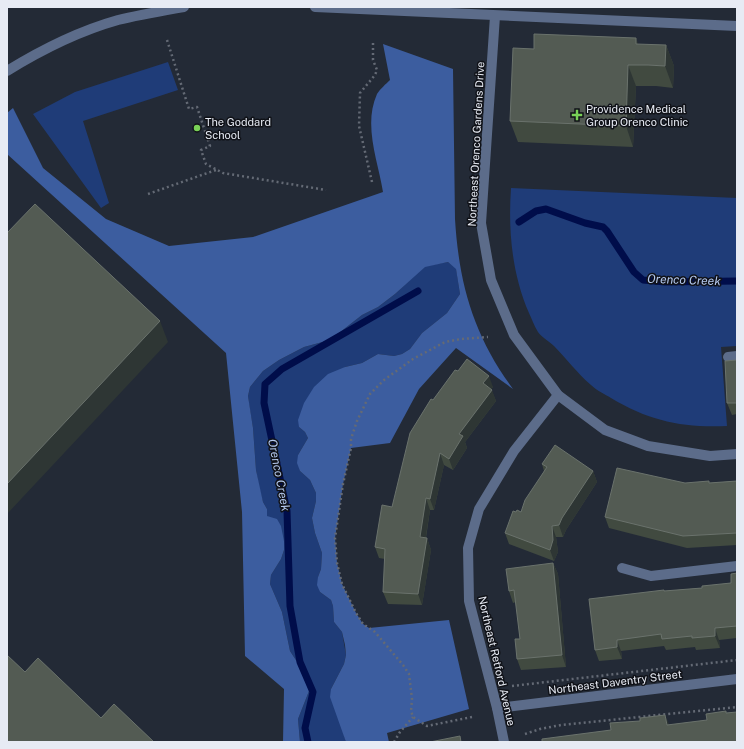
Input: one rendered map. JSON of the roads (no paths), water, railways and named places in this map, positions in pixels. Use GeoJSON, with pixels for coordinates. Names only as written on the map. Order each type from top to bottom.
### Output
{"type":"FeatureCollection","features":[{"type":"Feature","properties":{"kind":"street"},"geometry":{"type":"LineString","coordinates":[[7,71],[36,53],[117,20],[184,7]]}},
{"type":"Feature","properties":{"kind":"street"},"geometry":{"type":"LineString","coordinates":[[315,7],[737,26]]}},
{"type":"Feature","properties":{"kind":"street","name":"Northeast Orenco Gardens Drive"},"geometry":{"type":"LineString","coordinates":[[495,16],[481,223],[491,280],[514,335],[558,395],[605,430],[648,446],[710,456],[737,454]]}},
{"type":"Feature","properties":{"kind":"street","name":"Northeast Retford Avenue"},"geometry":{"type":"LineString","coordinates":[[504,742],[497,708],[469,601],[468,548],[479,509],[514,451],[558,395]]}},
{"type":"Feature","properties":{"kind":"street"},"geometry":{"type":"LineString","coordinates":[[622,568],[651,576],[737,566]]}},
{"type":"Feature","properties":{"kind":"street","name":"Northeast Daventry Street"},"geometry":{"type":"LineString","coordinates":[[497,708],[737,679]]}},
{"type":"Feature","properties":{"kind":"waterway","name":"Orenco Creek"},"geometry":{"type":"LineString","coordinates":[[519,222],[536,211],[546,209],[585,223],[603,227],[634,272],[643,280],[665,282],[737,281]]}},
{"type":"Feature","properties":{"kind":"waterway","name":"Orenco Creek"},"geometry":{"type":"LineString","coordinates":[[308,742],[305,728],[313,692],[300,662],[290,606],[287,511],[264,403],[265,384],[282,369],[418,291]]}},
{"type":"Feature","properties":{"kind":"place","name":"Providence Medical Group Orenco Clinic"},"geometry":{"type":"Point","coordinates":[577,115]}},
{"type":"Feature","properties":{"kind":"place","name":"The Goddard School"},"geometry":{"type":"Point","coordinates":[197,128]}}]}
